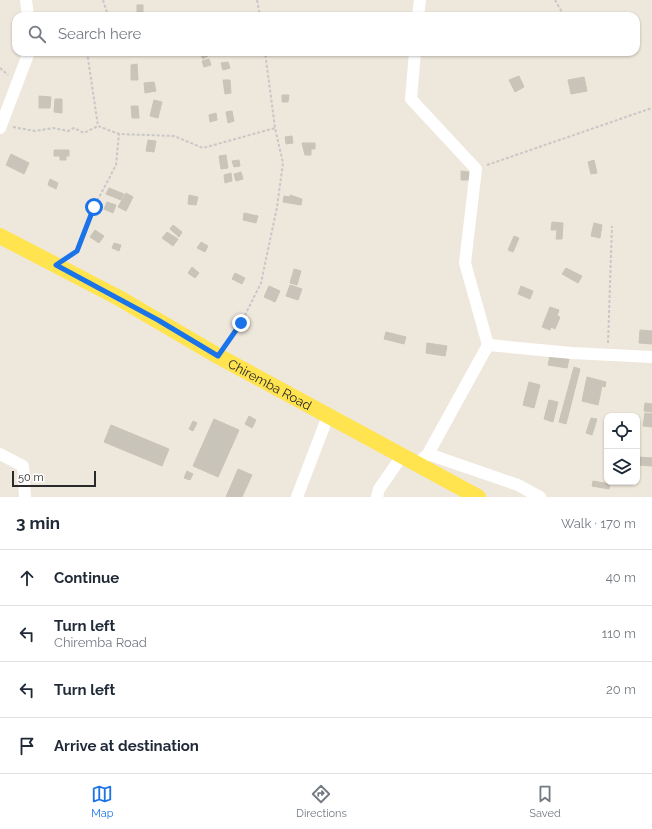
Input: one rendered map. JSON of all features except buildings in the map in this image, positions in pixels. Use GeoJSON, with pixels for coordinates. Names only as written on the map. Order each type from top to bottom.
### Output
{"type":"FeatureCollection","features":[{"type":"Feature","properties":{"kind":"main road","name":"Chiremba Road"},"geometry":{"type":"LineString","coordinates":[[0,236],[158,320],[218,356],[402,456],[422,458],[478,497]]}},
{"type":"Feature","properties":{"kind":"street"},"geometry":{"type":"LineString","coordinates":[[26,0],[28,12]]}},
{"type":"Feature","properties":{"kind":"street"},"geometry":{"type":"LineString","coordinates":[[418,12],[420,0]]}},
{"type":"Feature","properties":{"kind":"street"},"geometry":{"type":"LineString","coordinates":[[2,125],[28,56]]}},
{"type":"Feature","properties":{"kind":"street"},"geometry":{"type":"LineString","coordinates":[[415,56],[411,99],[476,169],[465,262],[488,345],[422,458],[518,485],[540,497]]}},
{"type":"Feature","properties":{"kind":"street"},"geometry":{"type":"LineString","coordinates":[[488,345],[572,353],[652,357]]}},
{"type":"Feature","properties":{"kind":"street"},"geometry":{"type":"LineString","coordinates":[[297,497],[328,416]]}},
{"type":"Feature","properties":{"kind":"street"},"geometry":{"type":"LineString","coordinates":[[0,454],[23,466],[25,497]]}},
{"type":"Feature","properties":{"kind":"street"},"geometry":{"type":"LineString","coordinates":[[377,497],[379,488],[402,456]]}},
{"type":"Feature","properties":{"kind":"path"},"geometry":{"type":"LineString","coordinates":[[103,0],[107,12]]}},
{"type":"Feature","properties":{"kind":"path"},"geometry":{"type":"LineString","coordinates":[[258,0],[260,12]]}},
{"type":"Feature","properties":{"kind":"path"},"geometry":{"type":"LineString","coordinates":[[555,0],[562,12]]}},
{"type":"Feature","properties":{"kind":"path"},"geometry":{"type":"LineString","coordinates":[[88,56],[98,126]]}},
{"type":"Feature","properties":{"kind":"path"},"geometry":{"type":"LineString","coordinates":[[218,356],[241,323],[261,283],[277,207],[283,163],[275,128],[266,56]]}},
{"type":"Feature","properties":{"kind":"path"},"geometry":{"type":"LineString","coordinates":[[476,169],[652,108]]}},
{"type":"Feature","properties":{"kind":"path"},"geometry":{"type":"LineString","coordinates":[[2,125],[35,131],[53,128],[68,131],[74,128],[84,133],[98,126],[119,134],[174,136],[203,148],[275,128]]}},
{"type":"Feature","properties":{"kind":"path"},"geometry":{"type":"LineString","coordinates":[[56,265],[77,251],[94,207],[116,166],[119,134]]}},
{"type":"Feature","properties":{"kind":"path"},"geometry":{"type":"LineString","coordinates":[[607,355],[612,226]]}},
{"type":"Feature","properties":{"kind":"route"},"geometry":{"type":"LineString","coordinates":[[94,207],[77,251],[56,265],[119,298],[218,356],[241,323]]}}]}
